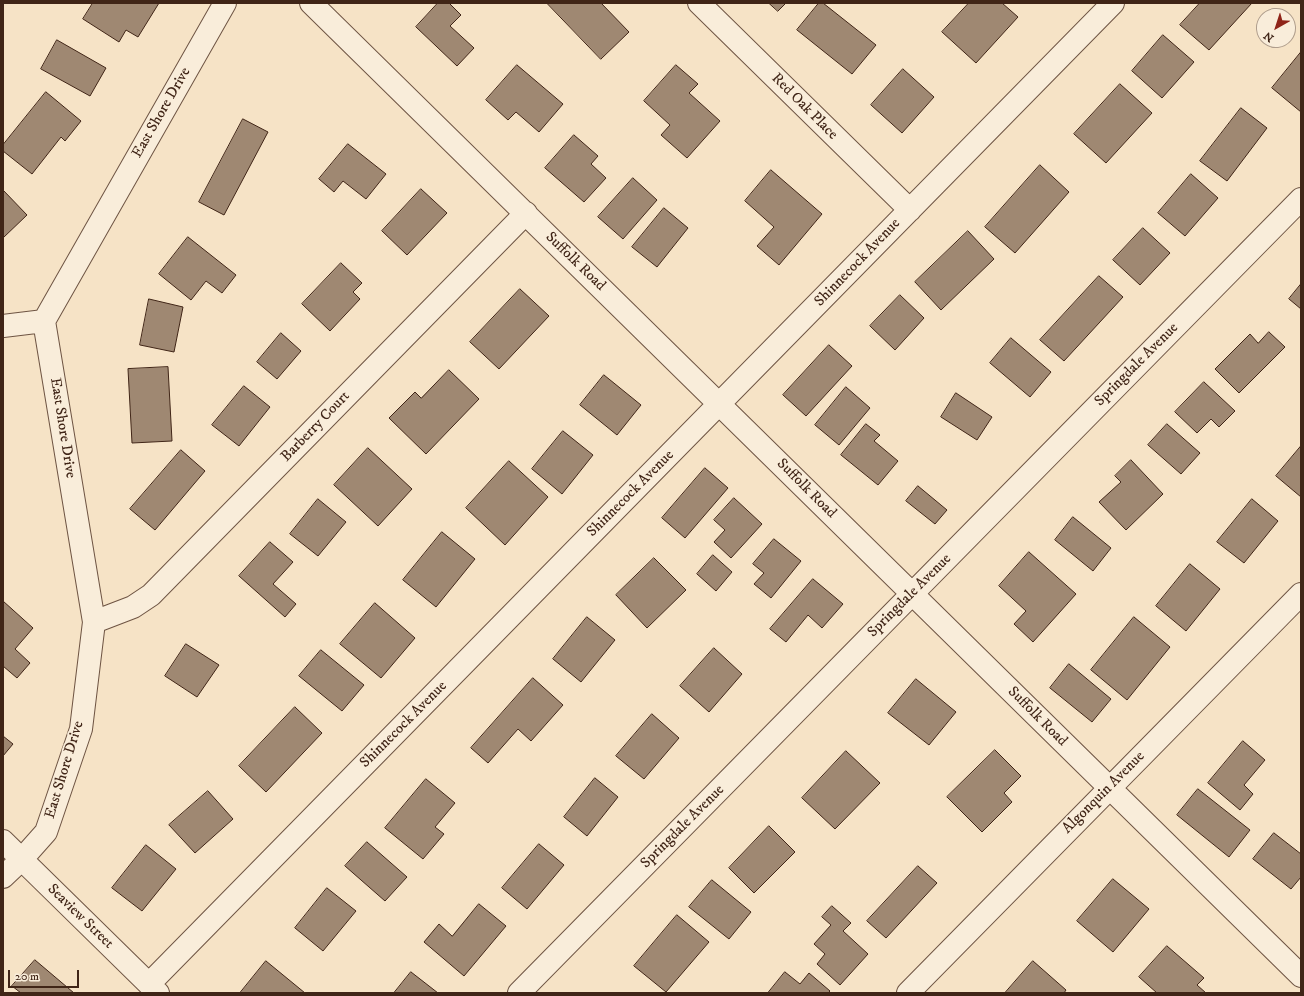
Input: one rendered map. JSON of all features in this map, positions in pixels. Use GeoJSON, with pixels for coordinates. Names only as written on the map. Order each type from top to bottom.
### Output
{"type":"FeatureCollection","features":[{"type":"Feature","properties":{"kind":"street","name":"East Shore Drive"},"geometry":{"type":"LineString","coordinates":[[3,877],[22,859],[46,832],[80,729],[94,622],[44,321],[225,3]]}},
{"type":"Feature","properties":{"kind":"street","name":"Suffolk Road"},"geometry":{"type":"LineString","coordinates":[[311,3],[1301,976]]}},
{"type":"Feature","properties":{"kind":"street","name":"Red Oak Place"},"geometry":{"type":"LineString","coordinates":[[699,3],[910,210]]}},
{"type":"Feature","properties":{"kind":"street","name":"Shinnecock Avenue"},"geometry":{"type":"LineString","coordinates":[[153,989],[910,210],[1100,7]]}},
{"type":"Feature","properties":{"kind":"street","name":"Springdale Avenue"},"geometry":{"type":"LineString","coordinates":[[519,993],[1301,199]]}},
{"type":"Feature","properties":{"kind":"street","name":"Barberry Court"},"geometry":{"type":"LineString","coordinates":[[94,622],[133,607],[151,595],[526,213]]}},
{"type":"Feature","properties":{"kind":"street"},"geometry":{"type":"LineString","coordinates":[[3,326],[44,321]]}},
{"type":"Feature","properties":{"kind":"street","name":"Algonquin Avenue"},"geometry":{"type":"LineString","coordinates":[[908,993],[1301,594]]}},
{"type":"Feature","properties":{"kind":"street","name":"Seaview Street"},"geometry":{"type":"LineString","coordinates":[[3,841],[153,989]]}},
{"type":"Feature","properties":{"kind":"street"},"geometry":{"type":"LineString","coordinates":[[1297,993],[1301,989]]}},
{"type":"Feature","properties":{"kind":"building"},"geometry":{"type":"Polygon","coordinates":[[[93,3],[159,3],[138,37],[126,30],[119,42],[83,19],[93,3]]]}},
{"type":"Feature","properties":{"kind":"building"},"geometry":{"type":"Polygon","coordinates":[[[438,3],[449,3],[461,15],[450,26],[474,48],[457,66],[416,27],[438,3]]]}},
{"type":"Feature","properties":{"kind":"building"},"geometry":{"type":"Polygon","coordinates":[[[547,3],[601,3],[629,32],[601,59],[547,3]]]}},
{"type":"Feature","properties":{"kind":"building"},"geometry":{"type":"Polygon","coordinates":[[[769,3],[786,3],[778,11],[769,3]]]}},
{"type":"Feature","properties":{"kind":"building"},"geometry":{"type":"Polygon","coordinates":[[[819,3],[823,3],[876,45],[852,74],[797,30],[819,3]]]}},
{"type":"Feature","properties":{"kind":"building"},"geometry":{"type":"Polygon","coordinates":[[[969,3],[1002,3],[1018,17],[976,63],[942,32],[969,3]]]}},
{"type":"Feature","properties":{"kind":"building"},"geometry":{"type":"Polygon","coordinates":[[[1200,3],[1252,3],[1209,50],[1180,25],[1200,3]]]}},
{"type":"Feature","properties":{"kind":"building"},"geometry":{"type":"Polygon","coordinates":[[[1163,35],[1194,62],[1162,98],[1132,71],[1163,35]]]}},
{"type":"Feature","properties":{"kind":"building"},"geometry":{"type":"Polygon","coordinates":[[[57,40],[106,68],[90,96],[41,69],[57,40]]]}},
{"type":"Feature","properties":{"kind":"building"},"geometry":{"type":"Polygon","coordinates":[[[1301,52],[1301,112],[1272,88],[1301,52]]]}},
{"type":"Feature","properties":{"kind":"building"},"geometry":{"type":"Polygon","coordinates":[[[517,65],[563,104],[539,132],[516,112],[508,120],[486,100],[517,65]]]}},
{"type":"Feature","properties":{"kind":"building"},"geometry":{"type":"Polygon","coordinates":[[[676,65],[698,84],[689,93],[720,121],[687,158],[661,135],[670,125],[644,101],[676,65]]]}},
{"type":"Feature","properties":{"kind":"building"},"geometry":{"type":"Polygon","coordinates":[[[903,69],[934,97],[902,133],[871,105],[903,69]]]}},
{"type":"Feature","properties":{"kind":"building"},"geometry":{"type":"Polygon","coordinates":[[[1120,84],[1152,113],[1106,163],[1074,134],[1120,84]]]}},
{"type":"Feature","properties":{"kind":"building"},"geometry":{"type":"Polygon","coordinates":[[[46,92],[81,121],[65,141],[61,137],[32,174],[3,151],[3,145],[46,92]]]}},
{"type":"Feature","properties":{"kind":"building"},"geometry":{"type":"Polygon","coordinates":[[[1241,108],[1267,128],[1227,181],[1200,161],[1241,108]]]}},
{"type":"Feature","properties":{"kind":"building"},"geometry":{"type":"Polygon","coordinates":[[[243,119],[268,132],[224,215],[199,202],[243,119]]]}},
{"type":"Feature","properties":{"kind":"building"},"geometry":{"type":"Polygon","coordinates":[[[574,135],[598,156],[591,164],[606,178],[584,202],[545,168],[574,135]]]}},
{"type":"Feature","properties":{"kind":"building"},"geometry":{"type":"Polygon","coordinates":[[[348,144],[386,174],[366,199],[343,181],[334,192],[319,179],[348,144]]]}},
{"type":"Feature","properties":{"kind":"building"},"geometry":{"type":"Polygon","coordinates":[[[1040,165],[1069,192],[1015,253],[985,227],[1040,165]]]}},
{"type":"Feature","properties":{"kind":"building"},"geometry":{"type":"Polygon","coordinates":[[[771,170],[822,214],[779,265],[757,246],[774,227],[745,201],[771,170]]]}},
{"type":"Feature","properties":{"kind":"building"},"geometry":{"type":"Polygon","coordinates":[[[1191,174],[1218,198],[1185,236],[1158,213],[1191,174]]]}},
{"type":"Feature","properties":{"kind":"building"},"geometry":{"type":"Polygon","coordinates":[[[633,178],[657,200],[623,239],[598,217],[633,178]]]}},
{"type":"Feature","properties":{"kind":"building"},"geometry":{"type":"Polygon","coordinates":[[[421,189],[447,213],[407,255],[382,231],[421,189]]]}},
{"type":"Feature","properties":{"kind":"building"},"geometry":{"type":"Polygon","coordinates":[[[3,190],[27,215],[3,238],[3,190]]]}},
{"type":"Feature","properties":{"kind":"building"},"geometry":{"type":"Polygon","coordinates":[[[664,208],[688,228],[657,267],[632,247],[664,208]]]}},
{"type":"Feature","properties":{"kind":"building"},"geometry":{"type":"Polygon","coordinates":[[[1143,228],[1170,253],[1140,285],[1113,260],[1143,228]]]}},
{"type":"Feature","properties":{"kind":"building"},"geometry":{"type":"Polygon","coordinates":[[[968,231],[994,259],[941,310],[915,282],[968,231]]]}},
{"type":"Feature","properties":{"kind":"building"},"geometry":{"type":"Polygon","coordinates":[[[188,237],[236,275],[222,293],[206,281],[191,300],[159,274],[188,237]]]}},
{"type":"Feature","properties":{"kind":"building"},"geometry":{"type":"Polygon","coordinates":[[[341,263],[362,283],[353,292],[360,299],[330,331],[302,304],[341,263]]]}},
{"type":"Feature","properties":{"kind":"building"},"geometry":{"type":"Polygon","coordinates":[[[1099,276],[1123,297],[1064,361],[1040,340],[1099,276]]]}},
{"type":"Feature","properties":{"kind":"building"},"geometry":{"type":"Polygon","coordinates":[[[1301,284],[1301,309],[1289,299],[1301,284]]]}},
{"type":"Feature","properties":{"kind":"building"},"geometry":{"type":"Polygon","coordinates":[[[520,289],[549,316],[499,369],[470,342],[520,289]]]}},
{"type":"Feature","properties":{"kind":"building"},"geometry":{"type":"Polygon","coordinates":[[[900,295],[924,318],[895,350],[870,326],[900,295]]]}},
{"type":"Feature","properties":{"kind":"building"},"geometry":{"type":"Polygon","coordinates":[[[149,299],[183,307],[174,352],[140,345],[149,299]]]}},
{"type":"Feature","properties":{"kind":"building"},"geometry":{"type":"Polygon","coordinates":[[[1269,332],[1285,347],[1239,393],[1215,369],[1250,334],[1258,343],[1269,332]]]}},
{"type":"Feature","properties":{"kind":"building"},"geometry":{"type":"Polygon","coordinates":[[[281,333],[301,351],[277,379],[257,362],[281,333]]]}},
{"type":"Feature","properties":{"kind":"building"},"geometry":{"type":"Polygon","coordinates":[[[1011,338],[1051,372],[1030,397],[990,363],[1011,338]]]}},
{"type":"Feature","properties":{"kind":"building"},"geometry":{"type":"Polygon","coordinates":[[[829,345],[852,366],[806,416],[783,395],[829,345]]]}},
{"type":"Feature","properties":{"kind":"building"},"geometry":{"type":"Polygon","coordinates":[[[168,367],[172,441],[132,443],[128,369],[168,367]]]}},
{"type":"Feature","properties":{"kind":"building"},"geometry":{"type":"Polygon","coordinates":[[[449,370],[479,399],[426,454],[389,418],[415,392],[421,398],[449,370]]]}},
{"type":"Feature","properties":{"kind":"building"},"geometry":{"type":"Polygon","coordinates":[[[604,375],[641,405],[617,435],[580,405],[604,375]]]}},
{"type":"Feature","properties":{"kind":"building"},"geometry":{"type":"Polygon","coordinates":[[[1204,382],[1235,411],[1219,427],[1211,419],[1197,433],[1175,412],[1204,382]]]}},
{"type":"Feature","properties":{"kind":"building"},"geometry":{"type":"Polygon","coordinates":[[[244,386],[270,407],[239,446],[212,425],[244,386]]]}},
{"type":"Feature","properties":{"kind":"building"},"geometry":{"type":"Polygon","coordinates":[[[846,387],[870,408],[839,445],[815,425],[846,387]]]}},
{"type":"Feature","properties":{"kind":"building"},"geometry":{"type":"Polygon","coordinates":[[[956,393],[992,417],[977,440],[941,417],[956,393]]]}},
{"type":"Feature","properties":{"kind":"building"},"geometry":{"type":"Polygon","coordinates":[[[866,424],[880,435],[874,441],[898,461],[878,485],[841,455],[866,424]]]}},
{"type":"Feature","properties":{"kind":"building"},"geometry":{"type":"Polygon","coordinates":[[[1167,424],[1200,453],[1181,474],[1148,445],[1167,424]]]}},
{"type":"Feature","properties":{"kind":"building"},"geometry":{"type":"Polygon","coordinates":[[[563,431],[593,455],[562,494],[532,469],[563,431]]]}},
{"type":"Feature","properties":{"kind":"building"},"geometry":{"type":"Polygon","coordinates":[[[1301,446],[1301,497],[1276,476],[1301,446]]]}},
{"type":"Feature","properties":{"kind":"building"},"geometry":{"type":"Polygon","coordinates":[[[368,448],[412,489],[378,526],[334,485],[368,448]]]}},
{"type":"Feature","properties":{"kind":"building"},"geometry":{"type":"Polygon","coordinates":[[[181,450],[205,471],[155,530],[130,509],[181,450]]]}},
{"type":"Feature","properties":{"kind":"building"},"geometry":{"type":"Polygon","coordinates":[[[1131,460],[1163,494],[1126,530],[1099,502],[1121,482],[1115,476],[1131,460]]]}},
{"type":"Feature","properties":{"kind":"building"},"geometry":{"type":"Polygon","coordinates":[[[509,461],[548,497],[505,545],[466,508],[509,461]]]}},
{"type":"Feature","properties":{"kind":"building"},"geometry":{"type":"Polygon","coordinates":[[[705,468],[728,488],[685,538],[662,518],[705,468]]]}},
{"type":"Feature","properties":{"kind":"building"},"geometry":{"type":"Polygon","coordinates":[[[918,486],[947,510],[935,524],[906,501],[918,486]]]}},
{"type":"Feature","properties":{"kind":"building"},"geometry":{"type":"Polygon","coordinates":[[[734,498],[762,524],[731,558],[714,542],[725,530],[714,520],[734,498]]]}},
{"type":"Feature","properties":{"kind":"building"},"geometry":{"type":"Polygon","coordinates":[[[318,499],[346,522],[318,556],[290,534],[318,499]]]}},
{"type":"Feature","properties":{"kind":"building"},"geometry":{"type":"Polygon","coordinates":[[[1252,499],[1278,521],[1244,563],[1217,542],[1252,499]]]}},
{"type":"Feature","properties":{"kind":"building"},"geometry":{"type":"Polygon","coordinates":[[[1073,517],[1111,548],[1093,571],[1055,540],[1073,517]]]}},
{"type":"Feature","properties":{"kind":"building"},"geometry":{"type":"Polygon","coordinates":[[[442,532],[475,559],[436,607],[403,580],[442,532]]]}},
{"type":"Feature","properties":{"kind":"building"},"geometry":{"type":"Polygon","coordinates":[[[774,539],[801,561],[771,598],[754,584],[764,573],[753,564],[774,539]]]}},
{"type":"Feature","properties":{"kind":"building"},"geometry":{"type":"Polygon","coordinates":[[[270,542],[293,562],[273,584],[296,604],[285,617],[239,576],[270,542]]]}},
{"type":"Feature","properties":{"kind":"building"},"geometry":{"type":"Polygon","coordinates":[[[1029,552],[1076,594],[1033,642],[1014,624],[1026,611],[999,586],[1029,552]]]}},
{"type":"Feature","properties":{"kind":"building"},"geometry":{"type":"Polygon","coordinates":[[[713,555],[732,572],[716,591],[697,574],[713,555]]]}},
{"type":"Feature","properties":{"kind":"building"},"geometry":{"type":"Polygon","coordinates":[[[654,558],[686,590],[647,628],[616,595],[654,558]]]}},
{"type":"Feature","properties":{"kind":"building"},"geometry":{"type":"Polygon","coordinates":[[[1190,564],[1220,589],[1186,631],[1156,606],[1190,564]]]}},
{"type":"Feature","properties":{"kind":"building"},"geometry":{"type":"Polygon","coordinates":[[[813,579],[843,604],[822,628],[808,615],[786,642],[770,629],[813,579]]]}},
{"type":"Feature","properties":{"kind":"building"},"geometry":{"type":"Polygon","coordinates":[[[3,601],[33,628],[15,649],[30,663],[17,678],[3,666],[3,601]]]}},
{"type":"Feature","properties":{"kind":"building"},"geometry":{"type":"Polygon","coordinates":[[[375,603],[415,638],[381,678],[340,644],[375,603]]]}},
{"type":"Feature","properties":{"kind":"building"},"geometry":{"type":"Polygon","coordinates":[[[587,617],[615,640],[581,682],[553,659],[587,617]]]}},
{"type":"Feature","properties":{"kind":"building"},"geometry":{"type":"Polygon","coordinates":[[[1134,617],[1170,647],[1127,700],[1091,670],[1134,617]]]}},
{"type":"Feature","properties":{"kind":"building"},"geometry":{"type":"Polygon","coordinates":[[[186,644],[219,665],[197,697],[165,676],[186,644]]]}},
{"type":"Feature","properties":{"kind":"building"},"geometry":{"type":"Polygon","coordinates":[[[714,648],[742,674],[709,712],[680,686],[714,648]]]}},
{"type":"Feature","properties":{"kind":"building"},"geometry":{"type":"Polygon","coordinates":[[[321,650],[364,685],[342,711],[299,676],[321,650]]]}},
{"type":"Feature","properties":{"kind":"building"},"geometry":{"type":"Polygon","coordinates":[[[1069,664],[1111,699],[1092,722],[1050,688],[1069,664]]]}},
{"type":"Feature","properties":{"kind":"building"},"geometry":{"type":"Polygon","coordinates":[[[533,678],[563,705],[531,741],[518,729],[488,763],[471,748],[533,678]]]}},
{"type":"Feature","properties":{"kind":"building"},"geometry":{"type":"Polygon","coordinates":[[[916,679],[956,712],[929,745],[888,713],[916,679]]]}},
{"type":"Feature","properties":{"kind":"building"},"geometry":{"type":"Polygon","coordinates":[[[295,707],[322,733],[266,792],[239,766],[295,707]]]}},
{"type":"Feature","properties":{"kind":"building"},"geometry":{"type":"Polygon","coordinates":[[[652,714],[679,738],[644,779],[616,756],[652,714]]]}},
{"type":"Feature","properties":{"kind":"building"},"geometry":{"type":"Polygon","coordinates":[[[3,736],[13,744],[3,756],[3,736]]]}},
{"type":"Feature","properties":{"kind":"building"},"geometry":{"type":"Polygon","coordinates":[[[1243,741],[1265,760],[1244,785],[1253,794],[1240,810],[1208,783],[1243,741]]]}},
{"type":"Feature","properties":{"kind":"building"},"geometry":{"type":"Polygon","coordinates":[[[995,750],[1021,776],[1004,793],[1012,802],[982,832],[947,797],[995,750]]]}},
{"type":"Feature","properties":{"kind":"building"},"geometry":{"type":"Polygon","coordinates":[[[846,751],[880,783],[835,829],[802,798],[846,751]]]}},
{"type":"Feature","properties":{"kind":"building"},"geometry":{"type":"Polygon","coordinates":[[[595,778],[618,797],[587,836],[564,817],[595,778]]]}},
{"type":"Feature","properties":{"kind":"building"},"geometry":{"type":"Polygon","coordinates":[[[426,779],[455,803],[435,827],[444,834],[423,859],[385,828],[426,779]]]}},
{"type":"Feature","properties":{"kind":"building"},"geometry":{"type":"Polygon","coordinates":[[[1198,789],[1250,830],[1229,857],[1177,815],[1198,789]]]}},
{"type":"Feature","properties":{"kind":"building"},"geometry":{"type":"Polygon","coordinates":[[[208,791],[233,819],[195,853],[169,825],[208,791]]]}},
{"type":"Feature","properties":{"kind":"building"},"geometry":{"type":"Polygon","coordinates":[[[769,826],[795,852],[754,893],[729,868],[769,826]]]}},
{"type":"Feature","properties":{"kind":"building"},"geometry":{"type":"Polygon","coordinates":[[[1274,833],[1301,854],[1301,877],[1291,889],[1253,859],[1274,833]]]}},
{"type":"Feature","properties":{"kind":"building"},"geometry":{"type":"Polygon","coordinates":[[[367,842],[407,877],[385,901],[345,866],[367,842]]]}},
{"type":"Feature","properties":{"kind":"building"},"geometry":{"type":"Polygon","coordinates":[[[539,844],[564,865],[527,909],[502,888],[539,844]]]}},
{"type":"Feature","properties":{"kind":"building"},"geometry":{"type":"Polygon","coordinates":[[[146,845],[176,869],[142,911],[112,888],[146,845]]]}},
{"type":"Feature","properties":{"kind":"building"},"geometry":{"type":"Polygon","coordinates":[[[918,866],[937,883],[886,938],[867,921],[918,866]]]}},
{"type":"Feature","properties":{"kind":"building"},"geometry":{"type":"Polygon","coordinates":[[[1113,879],[1149,909],[1113,952],[1077,921],[1113,879]]]}},
{"type":"Feature","properties":{"kind":"building"},"geometry":{"type":"Polygon","coordinates":[[[712,880],[751,912],[729,939],[689,907],[712,880]]]}},
{"type":"Feature","properties":{"kind":"building"},"geometry":{"type":"Polygon","coordinates":[[[327,888],[356,911],[323,951],[295,928],[327,888]]]}},
{"type":"Feature","properties":{"kind":"building"},"geometry":{"type":"Polygon","coordinates":[[[479,904],[506,926],[464,976],[424,942],[439,924],[452,936],[479,904]]]}},
{"type":"Feature","properties":{"kind":"building"},"geometry":{"type":"Polygon","coordinates":[[[832,906],[851,923],[843,931],[868,954],[840,985],[817,964],[825,954],[814,944],[831,925],[822,917],[832,906]]]}},
{"type":"Feature","properties":{"kind":"building"},"geometry":{"type":"Polygon","coordinates":[[[677,915],[709,942],[666,992],[634,966],[677,915]]]}},
{"type":"Feature","properties":{"kind":"building"},"geometry":{"type":"Polygon","coordinates":[[[1167,946],[1204,978],[1197,985],[1206,993],[1157,993],[1139,977],[1167,946]]]}},
{"type":"Feature","properties":{"kind":"building"},"geometry":{"type":"Polygon","coordinates":[[[35,960],[74,993],[21,993],[12,986],[35,960]]]}},
{"type":"Feature","properties":{"kind":"building"},"geometry":{"type":"Polygon","coordinates":[[[266,961],[305,993],[240,993],[266,961]]]}},
{"type":"Feature","properties":{"kind":"building"},"geometry":{"type":"Polygon","coordinates":[[[1033,961],[1066,990],[1064,993],[1005,993],[1033,961]]]}},
{"type":"Feature","properties":{"kind":"building"},"geometry":{"type":"Polygon","coordinates":[[[411,972],[438,993],[394,993],[411,972]]]}},
{"type":"Feature","properties":{"kind":"building"},"geometry":{"type":"Polygon","coordinates":[[[785,972],[800,984],[809,973],[830,991],[828,993],[768,993],[785,972]]]}}]}
